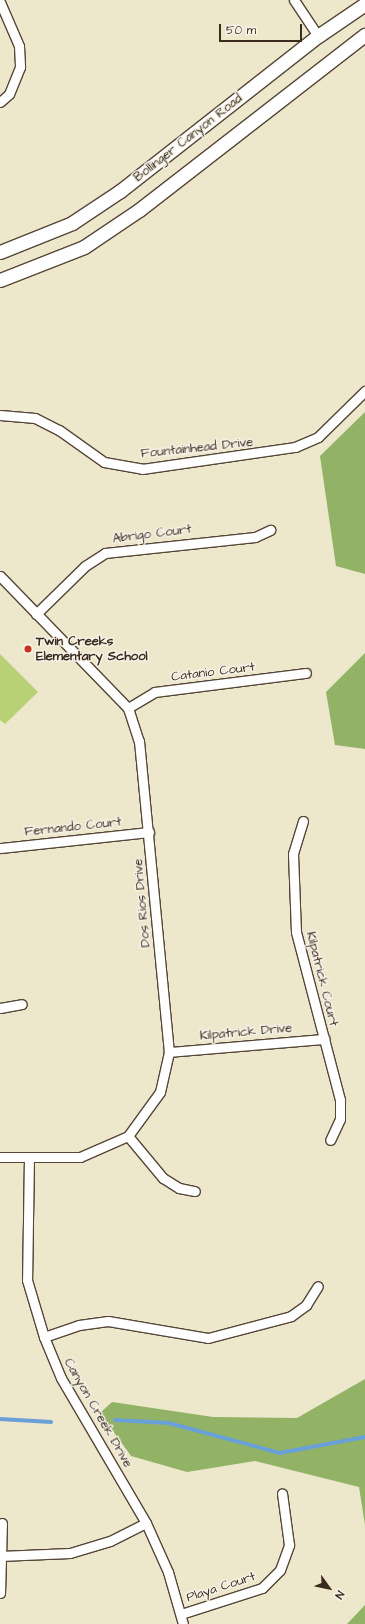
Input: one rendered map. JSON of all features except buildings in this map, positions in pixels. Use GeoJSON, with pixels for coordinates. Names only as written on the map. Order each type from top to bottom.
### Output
{"type":"FeatureCollection","features":[{"type":"Feature","properties":{"kind":"main road","name":"Bollinger Canyon Road"},"geometry":{"type":"LineString","coordinates":[[0,252],[72,223],[120,191],[318,36],[365,4]]}},
{"type":"Feature","properties":{"kind":"main road","name":"Bollinger Canyon Road"},"geometry":{"type":"LineString","coordinates":[[0,280],[84,247],[114,227],[365,35]]}},
{"type":"Feature","properties":{"kind":"street"},"geometry":{"type":"LineString","coordinates":[[294,0],[318,36]]}},
{"type":"Feature","properties":{"kind":"street"},"geometry":{"type":"LineString","coordinates":[[0,2],[19,46],[20,67],[9,94],[0,102]]}},
{"type":"Feature","properties":{"kind":"street","name":"Fountainhead Drive"},"geometry":{"type":"LineString","coordinates":[[0,415],[35,418],[104,462],[142,469],[295,448],[318,437],[365,391]]}},
{"type":"Feature","properties":{"kind":"street","name":"Abrigo Court"},"geometry":{"type":"LineString","coordinates":[[36,614],[85,566],[105,553],[255,537],[270,530]]}},
{"type":"Feature","properties":{"kind":"street","name":"Dos Rios Drive"},"geometry":{"type":"LineString","coordinates":[[0,576],[128,708],[139,741],[149,832],[169,1052],[160,1092],[128,1136]]}},
{"type":"Feature","properties":{"kind":"street","name":"Catanio Court"},"geometry":{"type":"LineString","coordinates":[[128,708],[155,692],[306,673]]}},
{"type":"Feature","properties":{"kind":"street","name":"Kilpatrick Court"},"geometry":{"type":"LineString","coordinates":[[303,821],[293,854],[296,932],[340,1100],[340,1119],[330,1140]]}},
{"type":"Feature","properties":{"kind":"street","name":"Fernando Court"},"geometry":{"type":"LineString","coordinates":[[0,848],[149,832]]}},
{"type":"Feature","properties":{"kind":"street"},"geometry":{"type":"LineString","coordinates":[[0,1008],[22,1004]]}},
{"type":"Feature","properties":{"kind":"street","name":"Kilpatrick Drive"},"geometry":{"type":"LineString","coordinates":[[169,1052],[324,1039]]}},
{"type":"Feature","properties":{"kind":"street"},"geometry":{"type":"LineString","coordinates":[[0,1157],[80,1157],[128,1136],[163,1178],[179,1188],[195,1191]]}},
{"type":"Feature","properties":{"kind":"street","name":"Canyon Creek Drive"},"geometry":{"type":"LineString","coordinates":[[29,1157],[28,1280],[44,1337],[61,1378],[146,1523],[168,1572],[183,1624]]}},
{"type":"Feature","properties":{"kind":"street"},"geometry":{"type":"LineString","coordinates":[[44,1337],[79,1325],[108,1320],[208,1338],[291,1316],[306,1305],[318,1286]]}},
{"type":"Feature","properties":{"kind":"street","name":"Playa Court"},"geometry":{"type":"LineString","coordinates":[[180,1614],[262,1588],[280,1570],[289,1544],[282,1494]]}},
{"type":"Feature","properties":{"kind":"street"},"geometry":{"type":"LineString","coordinates":[[0,1593],[2,1523]]}},
{"type":"Feature","properties":{"kind":"street"},"geometry":{"type":"LineString","coordinates":[[1,1556],[70,1553],[110,1542],[146,1523]]}},
{"type":"Feature","properties":{"kind":"green space"},"geometry":{"type":"Polygon","coordinates":[[[365,412],[365,574],[336,566],[320,456],[365,412]]]}},
{"type":"Feature","properties":{"kind":"green space"},"geometry":{"type":"Polygon","coordinates":[[[365,653],[365,749],[335,745],[326,692],[365,653]]]}},
{"type":"Feature","properties":{"kind":"green space"},"geometry":{"type":"Polygon","coordinates":[[[0,654],[38,692],[5,724],[0,720],[0,654]]]}},
{"type":"Feature","properties":{"kind":"green space"},"geometry":{"type":"Polygon","coordinates":[[[365,1379],[365,1525],[359,1487],[255,1461],[187,1472],[131,1456],[100,1413],[112,1402],[213,1417],[297,1418],[365,1379]]]}},
{"type":"Feature","properties":{"kind":"green space"},"geometry":{"type":"Polygon","coordinates":[[[365,1605],[365,1624],[347,1624],[365,1605]]]}},
{"type":"Feature","properties":{"kind":"waterway"},"geometry":{"type":"LineString","coordinates":[[0,1419],[51,1422]]}},
{"type":"Feature","properties":{"kind":"waterway"},"geometry":{"type":"LineString","coordinates":[[115,1420],[169,1423],[280,1453],[365,1437]]}},
{"type":"Feature","properties":{"kind":"place","name":"Twin Creeks Elementary School"},"geometry":{"type":"Point","coordinates":[28,649]}}]}
